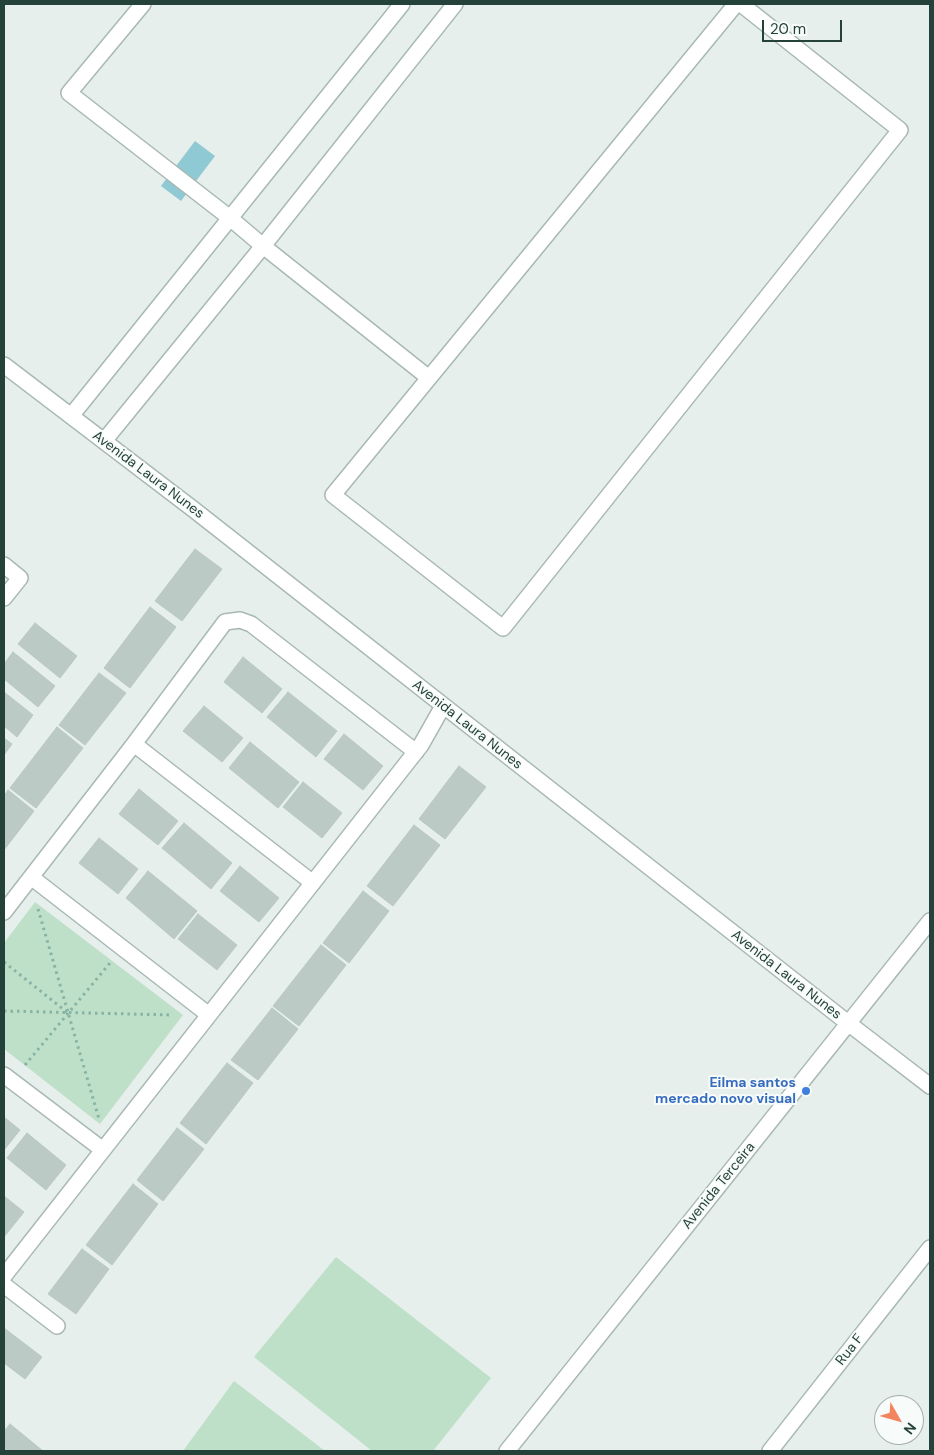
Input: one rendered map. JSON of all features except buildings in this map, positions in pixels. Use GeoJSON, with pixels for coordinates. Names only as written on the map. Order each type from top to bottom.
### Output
{"type":"FeatureCollection","features":[{"type":"Feature","properties":{"kind":"street"},"geometry":{"type":"LineString","coordinates":[[142,4],[70,93],[230,218],[429,378]]}},
{"type":"Feature","properties":{"kind":"street"},"geometry":{"type":"LineString","coordinates":[[71,416],[402,4]]}},
{"type":"Feature","properties":{"kind":"street"},"geometry":{"type":"LineString","coordinates":[[104,441],[263,246],[455,4]]}},
{"type":"Feature","properties":{"kind":"street"},"geometry":{"type":"LineString","coordinates":[[736,4],[333,495],[502,628],[900,130],[741,4]]}},
{"type":"Feature","properties":{"kind":"street","name":"Avenida Laura Nunes"},"geometry":{"type":"LineString","coordinates":[[4,365],[193,509],[930,1086]]}},
{"type":"Feature","properties":{"kind":"street"},"geometry":{"type":"LineString","coordinates":[[4,565],[20,578],[4,598]]}},
{"type":"Feature","properties":{"kind":"street"},"geometry":{"type":"LineString","coordinates":[[4,912],[226,622],[240,620],[251,624],[416,752]]}},
{"type":"Feature","properties":{"kind":"street"},"geometry":{"type":"LineString","coordinates":[[4,1276],[421,746],[443,706]]}},
{"type":"Feature","properties":{"kind":"street"},"geometry":{"type":"LineString","coordinates":[[134,744],[313,884]]}},
{"type":"Feature","properties":{"kind":"street"},"geometry":{"type":"LineString","coordinates":[[31,877],[209,1015]]}},
{"type":"Feature","properties":{"kind":"street","name":"Avenida Terceira"},"geometry":{"type":"LineString","coordinates":[[507,1451],[930,921]]}},
{"type":"Feature","properties":{"kind":"street"},"geometry":{"type":"LineString","coordinates":[[4,1075],[103,1150]]}},
{"type":"Feature","properties":{"kind":"street","name":"Rua F"},"geometry":{"type":"LineString","coordinates":[[770,1451],[930,1248]]}},
{"type":"Feature","properties":{"kind":"street"},"geometry":{"type":"LineString","coordinates":[[4,1285],[57,1326]]}},
{"type":"Feature","properties":{"kind":"path"},"geometry":{"type":"LineString","coordinates":[[35,902],[100,1124]]}},
{"type":"Feature","properties":{"kind":"path"},"geometry":{"type":"LineString","coordinates":[[25,1065],[112,960]]}},
{"type":"Feature","properties":{"kind":"path"},"geometry":{"type":"LineString","coordinates":[[4,962],[68,1013]]}},
{"type":"Feature","properties":{"kind":"path"},"geometry":{"type":"LineString","coordinates":[[4,1011],[174,1015]]}},
{"type":"Feature","properties":{"kind":"green space"},"geometry":{"type":"Polygon","coordinates":[[[35,902],[183,1015],[100,1124],[4,1049],[4,943],[35,902]]]}},
{"type":"Feature","properties":{"kind":"green space"},"geometry":{"type":"Polygon","coordinates":[[[336,1257],[491,1378],[433,1451],[372,1451],[254,1357],[336,1257]]]}},
{"type":"Feature","properties":{"kind":"green space"},"geometry":{"type":"Polygon","coordinates":[[[234,1381],[325,1451],[183,1451],[234,1381]]]}},
{"type":"Feature","properties":{"kind":"water"},"geometry":{"type":"Polygon","coordinates":[[[195,141],[215,156],[181,201],[161,186],[195,141]]]}},
{"type":"Feature","properties":{"kind":"place","name":"Eilma santos mercado novo visual"},"geometry":{"type":"Point","coordinates":[806,1091]}}]}
